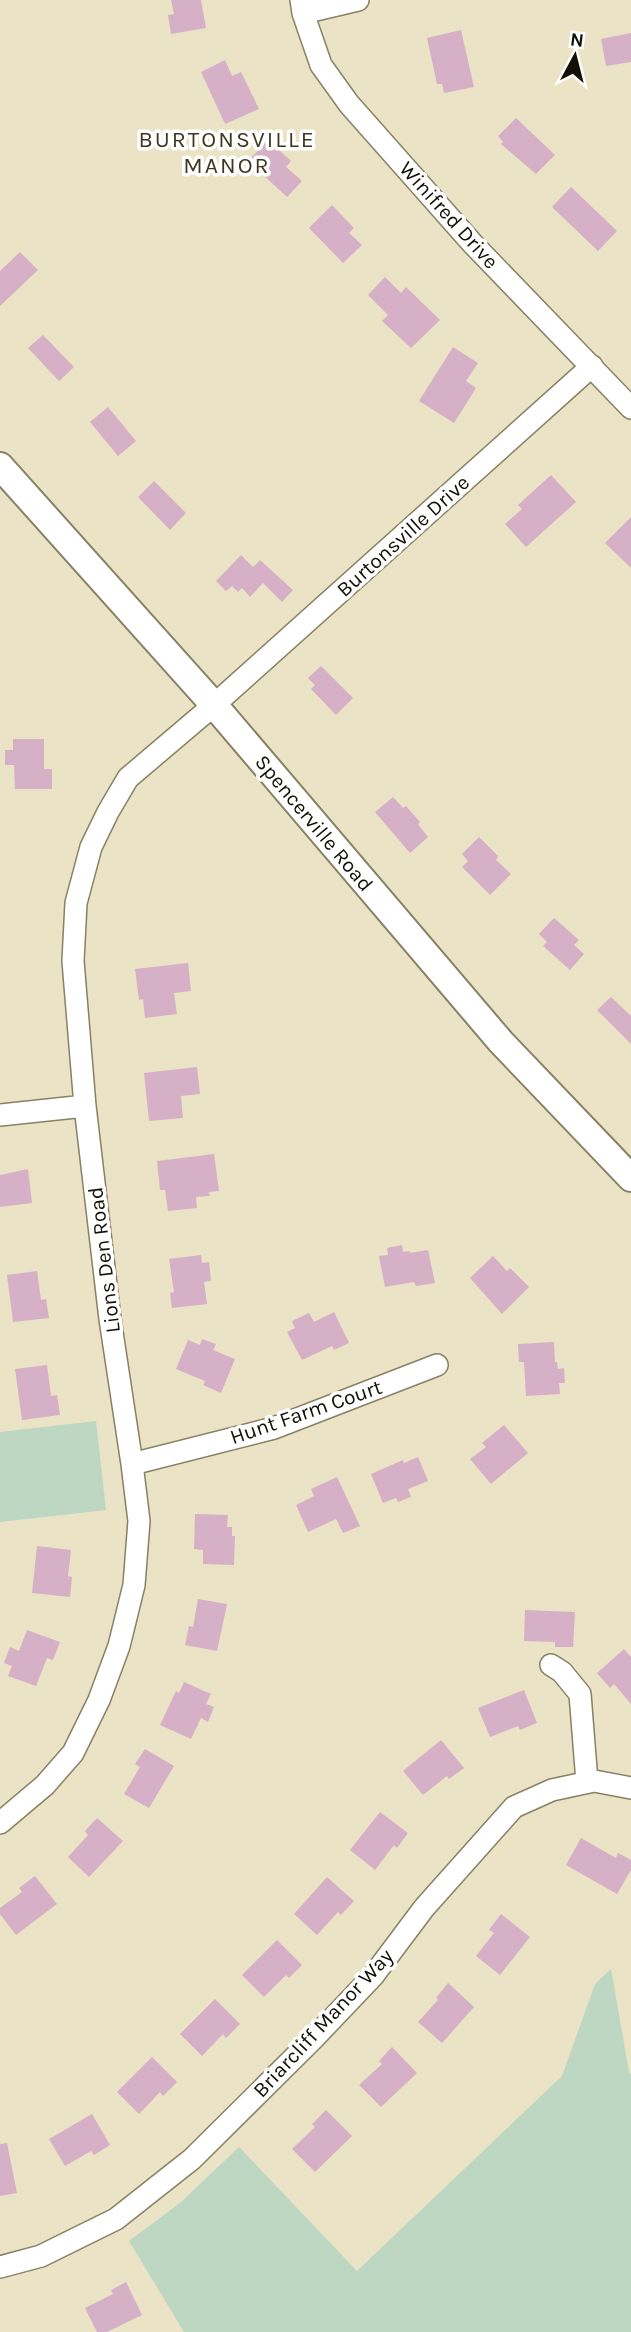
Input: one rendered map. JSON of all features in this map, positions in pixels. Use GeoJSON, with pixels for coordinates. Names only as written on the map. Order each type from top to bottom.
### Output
{"type":"FeatureCollection","features":[{"type":"Feature","properties":{"kind":"main road","name":"Spencerville Road"},"geometry":{"type":"LineString","coordinates":[[0,466],[214,705],[501,1042],[631,1178]]}},
{"type":"Feature","properties":{"kind":"street"},"geometry":{"type":"LineString","coordinates":[[302,7],[358,0]]}},
{"type":"Feature","properties":{"kind":"street","name":"Winifred Drive"},"geometry":{"type":"LineString","coordinates":[[302,7],[321,65],[349,104],[472,243],[631,408]]}},
{"type":"Feature","properties":{"kind":"street","name":"Burtonsville Drive"},"geometry":{"type":"LineString","coordinates":[[214,705],[592,366]]}},
{"type":"Feature","properties":{"kind":"street","name":"Lions Den Road"},"geometry":{"type":"LineString","coordinates":[[0,1823],[45,1785],[73,1753],[99,1700],[118,1646],[134,1585],[139,1521],[110,1319],[85,1106],[74,961],[76,903],[92,847],[107,812],[128,778],[214,705]]}},
{"type":"Feature","properties":{"kind":"street"},"geometry":{"type":"LineString","coordinates":[[0,1115],[85,1106]]}},
{"type":"Feature","properties":{"kind":"street","name":"Hunt Farm Court"},"geometry":{"type":"LineString","coordinates":[[132,1464],[274,1428],[437,1365]]}},
{"type":"Feature","properties":{"kind":"street"},"geometry":{"type":"LineString","coordinates":[[551,1665],[562,1672],[580,1694],[587,1782]]}},
{"type":"Feature","properties":{"kind":"street","name":"Briarcliff Manor Way"},"geometry":{"type":"LineString","coordinates":[[0,2267],[41,2256],[116,2219],[192,2159],[373,1976],[424,1909],[514,1807],[552,1790],[587,1782],[631,1788]]}},
{"type":"Feature","properties":{"kind":"green space"},"geometry":{"type":"Polygon","coordinates":[[[96,1421],[106,1510],[0,1522],[0,1432],[96,1421]]]}},
{"type":"Feature","properties":{"kind":"green space"},"geometry":{"type":"Polygon","coordinates":[[[611,1969],[631,2075],[631,2332],[184,2332],[129,2241],[180,2203],[239,2147],[357,2271],[562,2076],[595,1984],[611,1969]]]}},
{"type":"Feature","properties":{"kind":"building"},"geometry":{"type":"Polygon","coordinates":[[[171,0],[201,0],[206,28],[171,34],[168,15],[174,14],[171,0]]]}},
{"type":"Feature","properties":{"kind":"building"},"geometry":{"type":"Polygon","coordinates":[[[461,30],[474,87],[444,93],[442,84],[437,84],[427,38],[461,30]]]}},
{"type":"Feature","properties":{"kind":"building"},"geometry":{"type":"Polygon","coordinates":[[[631,33],[631,62],[606,66],[601,39],[631,33]]]}},
{"type":"Feature","properties":{"kind":"building"},"geometry":{"type":"Polygon","coordinates":[[[225,60],[232,76],[241,72],[259,109],[225,124],[201,72],[225,60]]]}},
{"type":"Feature","properties":{"kind":"building"},"geometry":{"type":"Polygon","coordinates":[[[516,118],[555,155],[536,174],[501,144],[503,142],[498,136],[516,118]]]}},
{"type":"Feature","properties":{"kind":"building"},"geometry":{"type":"Polygon","coordinates":[[[268,140],[291,161],[286,167],[302,181],[287,197],[248,161],[268,140]]]}},
{"type":"Feature","properties":{"kind":"building"},"geometry":{"type":"Polygon","coordinates":[[[571,187],[617,231],[598,251],[552,207],[571,187]]]}},
{"type":"Feature","properties":{"kind":"building"},"geometry":{"type":"Polygon","coordinates":[[[332,205],[354,228],[349,233],[362,245],[343,263],[309,228],[332,205]]]}},
{"type":"Feature","properties":{"kind":"building"},"geometry":{"type":"Polygon","coordinates":[[[20,252],[38,270],[0,306],[0,271],[20,252]]]}},
{"type":"Feature","properties":{"kind":"building"},"geometry":{"type":"Polygon","coordinates":[[[385,277],[401,293],[406,287],[440,320],[411,348],[382,321],[388,315],[368,295],[385,277]]]}},
{"type":"Feature","properties":{"kind":"building"},"geometry":{"type":"Polygon","coordinates":[[[43,335],[74,367],[59,381],[28,348],[43,335]]]}},
{"type":"Feature","properties":{"kind":"building"},"geometry":{"type":"Polygon","coordinates":[[[453,347],[478,363],[466,381],[476,388],[454,423],[419,401],[453,347]]]}},
{"type":"Feature","properties":{"kind":"building"},"geometry":{"type":"Polygon","coordinates":[[[108,407],[136,441],[118,456],[90,422],[108,407]]]}},
{"type":"Feature","properties":{"kind":"building"},"geometry":{"type":"Polygon","coordinates":[[[551,475],[576,502],[526,547],[505,524],[522,509],[518,505],[551,475]]]}},
{"type":"Feature","properties":{"kind":"building"},"geometry":{"type":"Polygon","coordinates":[[[154,481],[186,513],[170,530],[138,497],[154,481]]]}},
{"type":"Feature","properties":{"kind":"building"},"geometry":{"type":"Polygon","coordinates":[[[631,517],[631,568],[605,543],[631,517]]]}},
{"type":"Feature","properties":{"kind":"building"},"geometry":{"type":"Polygon","coordinates":[[[241,555],[253,567],[260,560],[293,590],[282,602],[263,583],[250,597],[242,588],[238,592],[232,586],[226,591],[216,581],[241,555]]]}},
{"type":"Feature","properties":{"kind":"building"},"geometry":{"type":"Polygon","coordinates":[[[321,666],[353,698],[336,715],[311,689],[315,685],[308,678],[321,666]]]}},
{"type":"Feature","properties":{"kind":"building"},"geometry":{"type":"Polygon","coordinates":[[[13,739],[44,739],[44,769],[52,769],[52,789],[15,789],[14,765],[5,765],[5,750],[13,750],[13,739]]]}},
{"type":"Feature","properties":{"kind":"building"},"geometry":{"type":"Polygon","coordinates":[[[393,797],[403,808],[406,806],[420,822],[418,824],[428,837],[410,853],[375,812],[393,797]]]}},
{"type":"Feature","properties":{"kind":"building"},"geometry":{"type":"Polygon","coordinates":[[[479,837],[498,856],[496,860],[511,874],[490,895],[462,867],[468,861],[462,854],[479,837]]]}},
{"type":"Feature","properties":{"kind":"building"},"geometry":{"type":"Polygon","coordinates":[[[554,918],[579,940],[574,945],[584,954],[570,970],[543,946],[547,942],[539,934],[554,918]]]}},
{"type":"Feature","properties":{"kind":"building"},"geometry":{"type":"Polygon","coordinates":[[[188,963],[191,991],[174,993],[177,1014],[145,1018],[143,999],[139,1000],[135,969],[188,963]]]}},
{"type":"Feature","properties":{"kind":"building"},"geometry":{"type":"Polygon","coordinates":[[[611,997],[631,1016],[631,1044],[597,1010],[611,997]]]}},
{"type":"Feature","properties":{"kind":"building"},"geometry":{"type":"Polygon","coordinates":[[[197,1067],[200,1094],[181,1096],[183,1118],[149,1121],[144,1073],[197,1067]]]}},
{"type":"Feature","properties":{"kind":"building"},"geometry":{"type":"Polygon","coordinates":[[[214,1154],[219,1191],[209,1192],[210,1196],[196,1197],[197,1208],[168,1211],[165,1190],[160,1190],[157,1161],[214,1154]]]}},
{"type":"Feature","properties":{"kind":"building"},"geometry":{"type":"Polygon","coordinates":[[[28,1169],[32,1203],[0,1207],[0,1175],[28,1169]]]}},
{"type":"Feature","properties":{"kind":"building"},"geometry":{"type":"Polygon","coordinates":[[[402,1245],[403,1252],[428,1250],[435,1283],[416,1286],[414,1282],[385,1287],[379,1256],[388,1255],[387,1248],[402,1245]]]}},
{"type":"Feature","properties":{"kind":"building"},"geometry":{"type":"Polygon","coordinates":[[[201,1255],[202,1263],[209,1262],[211,1281],[204,1282],[207,1304],[172,1308],[170,1293],[174,1292],[169,1259],[201,1255]]]}},
{"type":"Feature","properties":{"kind":"building"},"geometry":{"type":"Polygon","coordinates":[[[493,1256],[507,1271],[510,1268],[529,1287],[502,1314],[470,1278],[493,1256]]]}},
{"type":"Feature","properties":{"kind":"building"},"geometry":{"type":"Polygon","coordinates":[[[37,1271],[41,1300],[46,1299],[49,1318],[13,1322],[7,1275],[37,1271]]]}},
{"type":"Feature","properties":{"kind":"building"},"geometry":{"type":"Polygon","coordinates":[[[334,1312],[349,1343],[334,1350],[332,1346],[302,1360],[287,1332],[295,1328],[292,1321],[309,1313],[314,1322],[334,1312]]]}},
{"type":"Feature","properties":{"kind":"building"},"geometry":{"type":"Polygon","coordinates":[[[202,1339],[216,1344],[213,1350],[235,1359],[221,1393],[203,1385],[205,1381],[176,1369],[188,1340],[200,1345],[202,1339]]]}},
{"type":"Feature","properties":{"kind":"building"},"geometry":{"type":"Polygon","coordinates":[[[554,1342],[555,1362],[558,1369],[564,1368],[565,1383],[559,1383],[560,1394],[526,1396],[524,1362],[519,1362],[518,1344],[554,1342]]]}},
{"type":"Feature","properties":{"kind":"building"},"geometry":{"type":"Polygon","coordinates":[[[47,1365],[51,1396],[57,1395],[60,1415],[22,1420],[15,1369],[47,1365]]]}},
{"type":"Feature","properties":{"kind":"building"},"geometry":{"type":"Polygon","coordinates":[[[504,1425],[528,1453],[491,1484],[470,1459],[486,1447],[482,1443],[504,1425]]]}},
{"type":"Feature","properties":{"kind":"building"},"geometry":{"type":"Polygon","coordinates":[[[418,1457],[428,1481],[408,1489],[411,1497],[398,1502],[396,1498],[383,1503],[371,1474],[403,1460],[404,1463],[418,1457]]]}},
{"type":"Feature","properties":{"kind":"building"},"geometry":{"type":"Polygon","coordinates":[[[337,1477],[360,1526],[343,1533],[336,1519],[308,1532],[296,1505],[314,1496],[311,1489],[337,1477]]]}},
{"type":"Feature","properties":{"kind":"building"},"geometry":{"type":"Polygon","coordinates":[[[195,1514],[228,1515],[227,1527],[232,1527],[232,1536],[235,1536],[234,1565],[203,1564],[203,1550],[194,1549],[195,1514]]]}},
{"type":"Feature","properties":{"kind":"building"},"geometry":{"type":"Polygon","coordinates":[[[37,1546],[71,1550],[68,1576],[72,1577],[70,1597],[32,1593],[37,1546]]]}},
{"type":"Feature","properties":{"kind":"building"},"geometry":{"type":"Polygon","coordinates":[[[198,1599],[227,1604],[217,1651],[185,1645],[189,1626],[193,1627],[198,1599]]]}},
{"type":"Feature","properties":{"kind":"building"},"geometry":{"type":"Polygon","coordinates":[[[525,1610],[575,1612],[573,1647],[555,1647],[555,1642],[524,1641],[525,1610]]]}},
{"type":"Feature","properties":{"kind":"building"},"geometry":{"type":"Polygon","coordinates":[[[27,1630],[60,1642],[53,1660],[47,1658],[36,1686],[8,1676],[12,1666],[4,1663],[10,1647],[19,1651],[27,1630]]]}},
{"type":"Feature","properties":{"kind":"building"},"geometry":{"type":"Polygon","coordinates":[[[624,1649],[631,1657],[631,1704],[614,1684],[610,1688],[597,1673],[624,1649]]]}},
{"type":"Feature","properties":{"kind":"building"},"geometry":{"type":"Polygon","coordinates":[[[184,1682],[211,1694],[206,1704],[214,1707],[208,1722],[201,1718],[191,1739],[160,1725],[176,1691],[179,1693],[184,1682]]]}},
{"type":"Feature","properties":{"kind":"building"},"geometry":{"type":"Polygon","coordinates":[[[524,1690],[537,1723],[520,1730],[518,1726],[490,1737],[478,1708],[524,1690]]]}},
{"type":"Feature","properties":{"kind":"building"},"geometry":{"type":"Polygon","coordinates":[[[441,1740],[464,1768],[449,1779],[447,1776],[423,1795],[403,1771],[441,1740]]]}},
{"type":"Feature","properties":{"kind":"building"},"geometry":{"type":"Polygon","coordinates":[[[145,1749],[174,1766],[149,1808],[124,1794],[140,1767],[135,1764],[145,1749]]]}},
{"type":"Feature","properties":{"kind":"building"},"geometry":{"type":"Polygon","coordinates":[[[380,1812],[408,1833],[397,1848],[394,1845],[375,1870],[350,1850],[380,1812]]]}},
{"type":"Feature","properties":{"kind":"building"},"geometry":{"type":"Polygon","coordinates":[[[97,1818],[123,1841],[89,1877],[68,1857],[88,1835],[85,1831],[97,1818]]]}},
{"type":"Feature","properties":{"kind":"building"},"geometry":{"type":"Polygon","coordinates":[[[581,1838],[616,1858],[618,1853],[631,1860],[631,1870],[617,1894],[566,1865],[581,1838]]]}},
{"type":"Feature","properties":{"kind":"building"},"geometry":{"type":"Polygon","coordinates":[[[35,1876],[57,1904],[16,1935],[0,1914],[0,1908],[22,1892],[19,1888],[35,1876]]]}},
{"type":"Feature","properties":{"kind":"building"},"geometry":{"type":"Polygon","coordinates":[[[327,1877],[354,1901],[341,1915],[338,1912],[317,1935],[294,1914],[327,1877]]]}},
{"type":"Feature","properties":{"kind":"building"},"geometry":{"type":"Polygon","coordinates":[[[501,1914],[530,1937],[500,1975],[476,1956],[494,1933],[489,1930],[501,1914]]]}},
{"type":"Feature","properties":{"kind":"building"},"geometry":{"type":"Polygon","coordinates":[[[277,1940],[302,1965],[289,1978],[286,1975],[264,1997],[242,1975],[277,1940]]]}},
{"type":"Feature","properties":{"kind":"building"},"geometry":{"type":"Polygon","coordinates":[[[448,1983],[474,2007],[442,2043],[418,2022],[438,2000],[436,1998],[448,1983]]]}},
{"type":"Feature","properties":{"kind":"building"},"geometry":{"type":"Polygon","coordinates":[[[215,1999],[240,2024],[226,2038],[223,2034],[202,2056],[180,2034],[215,1999]]]}},
{"type":"Feature","properties":{"kind":"building"},"geometry":{"type":"Polygon","coordinates":[[[392,2047],[417,2073],[381,2107],[359,2085],[382,2064],[379,2061],[392,2047]]]}},
{"type":"Feature","properties":{"kind":"building"},"geometry":{"type":"Polygon","coordinates":[[[152,2057],[177,2082],[163,2096],[160,2092],[139,2114],[117,2092],[152,2057]]]}},
{"type":"Feature","properties":{"kind":"building"},"geometry":{"type":"Polygon","coordinates":[[[326,2110],[352,2136],[315,2172],[292,2149],[315,2127],[312,2124],[326,2110]]]}},
{"type":"Feature","properties":{"kind":"building"},"geometry":{"type":"Polygon","coordinates":[[[92,2114],[110,2145],[94,2155],[91,2151],[65,2166],[49,2139],[92,2114]]]}},
{"type":"Feature","properties":{"kind":"building"},"geometry":{"type":"Polygon","coordinates":[[[7,2143],[17,2193],[0,2196],[0,2144],[7,2143]]]}},
{"type":"Feature","properties":{"kind":"building"},"geometry":{"type":"Polygon","coordinates":[[[126,2282],[142,2315],[107,2332],[97,2332],[85,2308],[113,2294],[111,2290],[126,2282]]]}},
{"type":"Feature","properties":{"kind":"district","name":"BURTONSVILLE MANOR"},"geometry":{"type":"Point","coordinates":[227,152]}}]}
